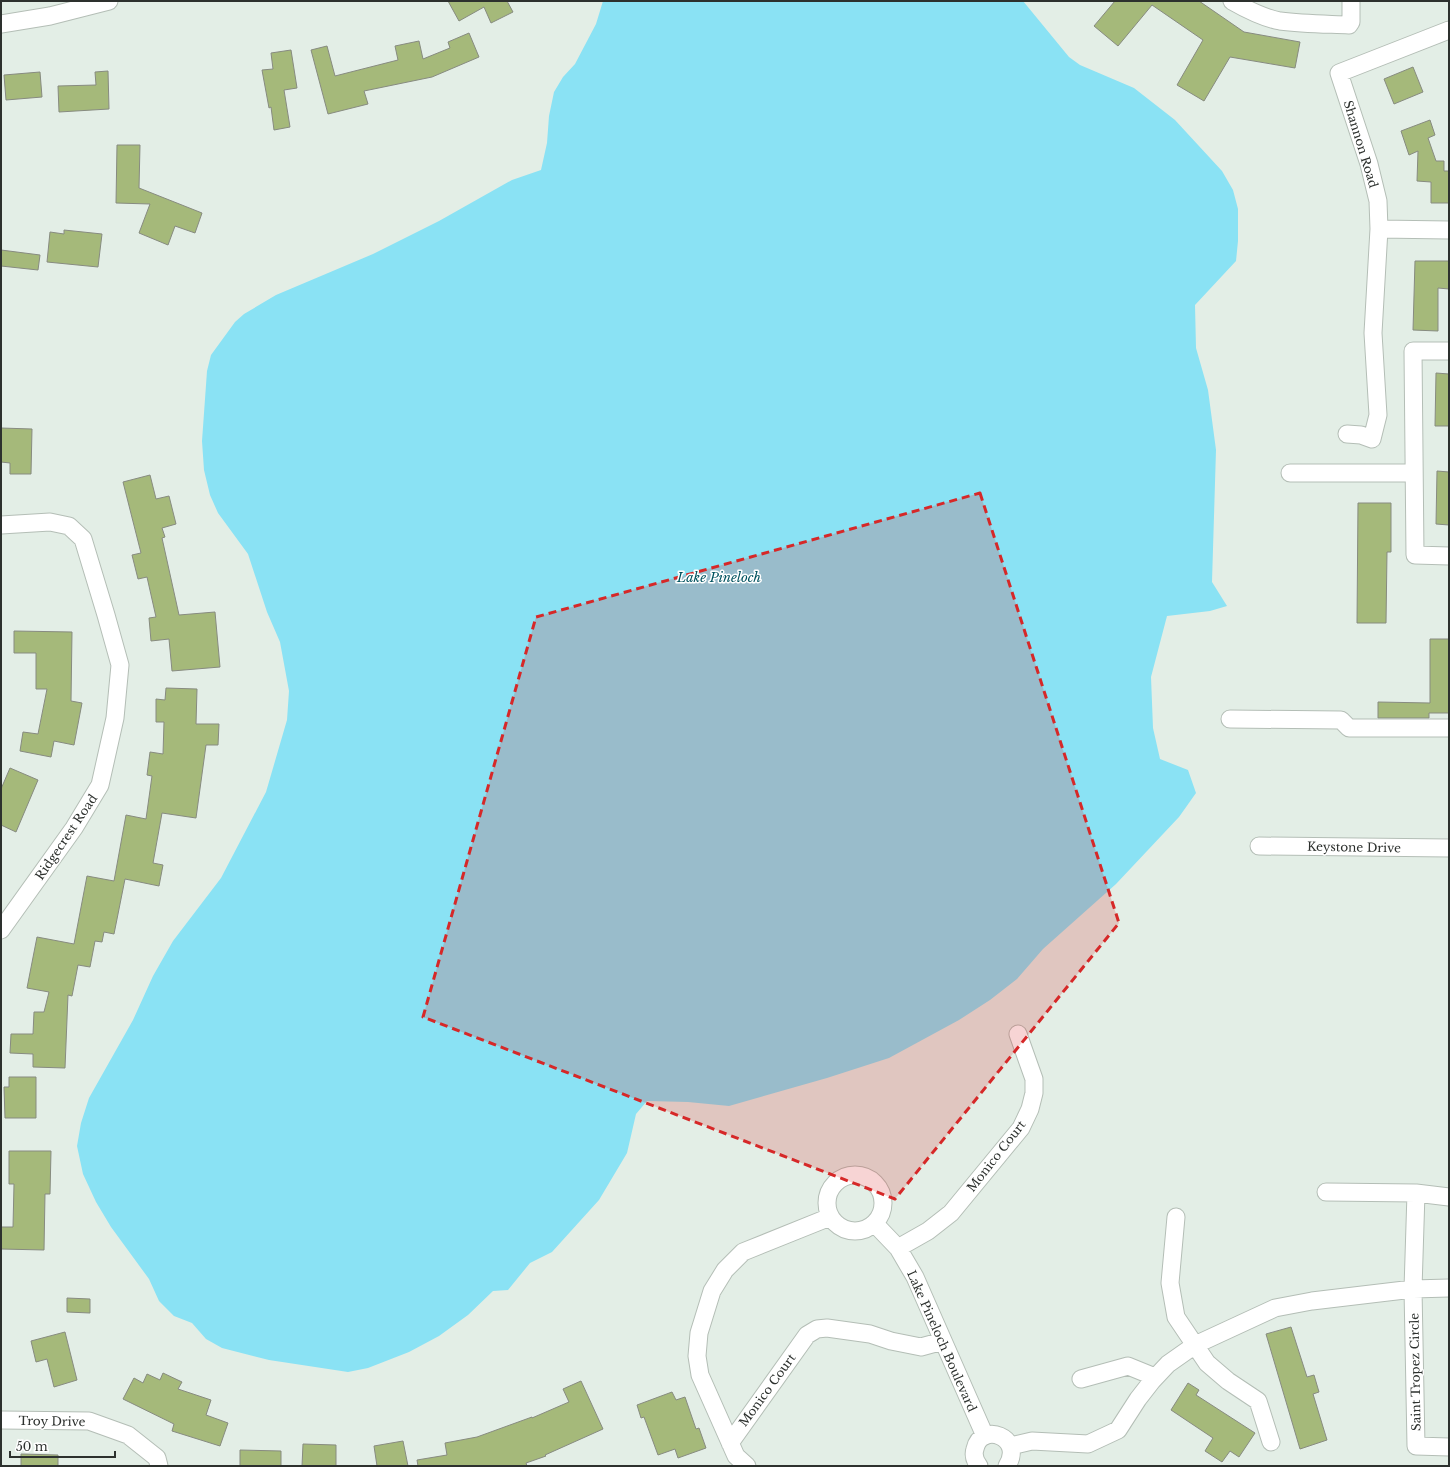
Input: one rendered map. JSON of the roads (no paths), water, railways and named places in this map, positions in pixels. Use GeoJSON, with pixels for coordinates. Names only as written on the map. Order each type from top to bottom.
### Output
{"type":"FeatureCollection","features":[{"type":"Feature","properties":{"kind":"street"},"geometry":{"type":"LineString","coordinates":[[1,24],[50,16],[109,1]]}},
{"type":"Feature","properties":{"kind":"street"},"geometry":{"type":"LineString","coordinates":[[1232,1],[1246,9],[1279,21],[1311,24],[1349,24],[1351,22],[1350,1]]}},
{"type":"Feature","properties":{"kind":"street","name":"Shannon Road"},"geometry":{"type":"LineString","coordinates":[[1347,434],[1361,435],[1372,438],[1378,415],[1373,333],[1379,229],[1378,201],[1369,164],[1339,73],[1449,30]]}},
{"type":"Feature","properties":{"kind":"street"},"geometry":{"type":"LineString","coordinates":[[1379,229],[1449,230]]}},
{"type":"Feature","properties":{"kind":"street"},"geometry":{"type":"LineString","coordinates":[[1449,351],[1413,351],[1415,555],[1449,556]]}},
{"type":"Feature","properties":{"kind":"street"},"geometry":{"type":"LineString","coordinates":[[1290,473],[1414,473]]}},
{"type":"Feature","properties":{"kind":"street","name":"Ridgecrest Road"},"geometry":{"type":"LineString","coordinates":[[1,524],[50,522],[69,526],[83,539],[120,665],[115,718],[100,785],[74,828],[1,930]]}},
{"type":"Feature","properties":{"kind":"street"},"geometry":{"type":"LineString","coordinates":[[1230,719],[1341,720],[1349,728],[1449,728]]}},
{"type":"Feature","properties":{"kind":"street","name":"Keystone Drive"},"geometry":{"type":"LineString","coordinates":[[1259,846],[1449,848]]}},
{"type":"Feature","properties":{"kind":"street","name":"Monico Court"},"geometry":{"type":"LineString","coordinates":[[898,1248],[928,1231],[951,1214],[1021,1128],[1030,1109],[1034,1093],[1034,1079],[1018,1034]]}},
{"type":"Feature","properties":{"kind":"street"},"geometry":{"type":"LineString","coordinates":[[849,1175],[859,1175],[869,1178],[876,1184],[881,1193],[883,1206],[881,1216],[875,1224],[855,1232],[845,1230],[836,1225],[830,1217],[826,1205],[827,1195],[833,1184],[841,1178],[849,1175]]}},
{"type":"Feature","properties":{"kind":"street"},"geometry":{"type":"LineString","coordinates":[[1326,1192],[1416,1193],[1449,1197]]}},
{"type":"Feature","properties":{"kind":"street"},"geometry":{"type":"LineString","coordinates":[[1413,1289],[1416,1193]]}},
{"type":"Feature","properties":{"kind":"street"},"geometry":{"type":"LineString","coordinates":[[747,1466],[736,1456],[700,1375],[697,1356],[699,1333],[712,1291],[725,1270],[743,1252],[830,1217]]}},
{"type":"Feature","properties":{"kind":"street"},"geometry":{"type":"LineString","coordinates":[[1176,1217],[1170,1283],[1176,1316],[1207,1363],[1228,1381],[1258,1401],[1271,1442]]}},
{"type":"Feature","properties":{"kind":"street","name":"Lake Pineloch Boulevard"},"geometry":{"type":"LineString","coordinates":[[875,1224],[898,1248],[915,1276],[984,1436]]}},
{"type":"Feature","properties":{"kind":"street"},"geometry":{"type":"LineString","coordinates":[[1011,1446],[1032,1441],[1088,1444],[1118,1430],[1138,1399],[1155,1377],[1168,1364],[1195,1345],[1275,1308],[1312,1301],[1413,1289],[1449,1288]]}},
{"type":"Feature","properties":{"kind":"street","name":"Saint Tropez Circle"},"geometry":{"type":"LineString","coordinates":[[1413,1289],[1416,1446],[1449,1447]]}},
{"type":"Feature","properties":{"kind":"street","name":"Monico Court"},"geometry":{"type":"LineString","coordinates":[[730,1443],[807,1335],[818,1329],[827,1328],[870,1334],[891,1341],[921,1347],[943,1342]]}},
{"type":"Feature","properties":{"kind":"street"},"geometry":{"type":"LineString","coordinates":[[1081,1379],[1128,1366],[1155,1377]]}},
{"type":"Feature","properties":{"kind":"street","name":"Troy Drive"},"geometry":{"type":"LineString","coordinates":[[1,1420],[89,1421],[128,1435],[157,1458],[159,1466]]}},
{"type":"Feature","properties":{"kind":"street"},"geometry":{"type":"LineString","coordinates":[[979,1466],[974,1458],[976,1445],[984,1436],[996,1434],[1002,1436],[1011,1446],[1011,1460],[1007,1466]]}},
{"type":"Feature","properties":{"kind":"water","name":"Lake Pineloch"},"geometry":{"type":"Polygon","coordinates":[[[603,1],[1023,1],[1069,57],[1080,65],[1134,88],[1175,120],[1222,171],[1233,190],[1238,209],[1238,241],[1236,261],[1195,305],[1196,348],[1208,390],[1216,450],[1212,582],[1227,606],[1210,611],[1167,616],[1151,677],[1153,728],[1160,759],[1188,770],[1196,793],[1179,817],[1116,884],[1043,949],[1017,979],[990,1000],[959,1020],[889,1058],[827,1078],[729,1106],[688,1102],[647,1101],[636,1114],[627,1153],[599,1200],[552,1252],[530,1263],[508,1290],[493,1291],[468,1315],[439,1336],[409,1352],[368,1368],[348,1372],[269,1360],[222,1348],[206,1339],[192,1323],[174,1316],[159,1301],[149,1279],[111,1227],[96,1202],[83,1174],[77,1146],[81,1123],[89,1098],[133,1020],[153,976],[173,941],[221,878],[266,792],[287,720],[289,691],[280,642],[267,612],[248,554],[218,513],[210,495],[204,470],[202,441],[207,371],[211,355],[235,322],[244,314],[276,295],[373,254],[439,221],[512,180],[541,170],[547,143],[549,116],[554,92],[563,77],[575,64],[596,24],[603,1]]]}}]}
